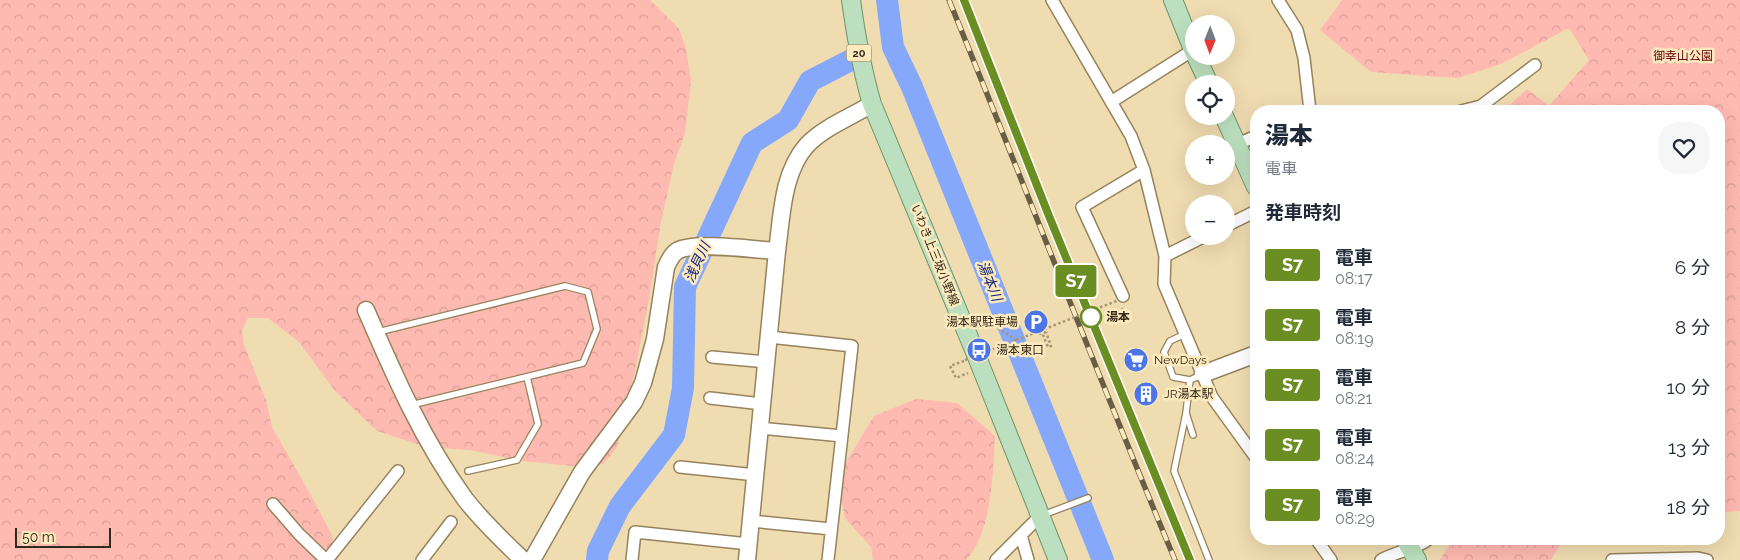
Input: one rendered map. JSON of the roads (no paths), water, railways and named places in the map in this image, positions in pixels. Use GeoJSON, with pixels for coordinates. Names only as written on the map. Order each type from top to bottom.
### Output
{"type":"FeatureCollection","features":[{"type":"Feature","properties":{"kind":"main road","name":"いわき上三坂小野線"},"geometry":{"type":"LineString","coordinates":[[851,0],[862,70],[872,104],[981,366],[1058,560]]}},
{"type":"Feature","properties":{"kind":"main road"},"geometry":{"type":"LineString","coordinates":[[1173,0],[1185,30]]}},
{"type":"Feature","properties":{"kind":"main road"},"geometry":{"type":"LineString","coordinates":[[1228,125],[1250,173]]}},
{"type":"Feature","properties":{"kind":"street"},"geometry":{"type":"LineString","coordinates":[[1052,0],[1131,136],[1144,170],[1165,256],[1164,284],[1186,334],[1197,377],[1250,450]]}},
{"type":"Feature","properties":{"kind":"street"},"geometry":{"type":"LineString","coordinates":[[1278,0],[1297,30],[1304,58],[1309,105]]}},
{"type":"Feature","properties":{"kind":"street"},"geometry":{"type":"LineString","coordinates":[[1111,102],[1185,58]]}},
{"type":"Feature","properties":{"kind":"street"},"geometry":{"type":"LineString","coordinates":[[1482,105],[1535,65]]}},
{"type":"Feature","properties":{"kind":"street"},"geometry":{"type":"LineString","coordinates":[[632,560],[636,532],[748,552],[778,251],[789,180],[796,161],[808,145],[821,134],[872,104]]}},
{"type":"Feature","properties":{"kind":"street"},"geometry":{"type":"LineString","coordinates":[[1238,144],[1250,139]]}},
{"type":"Feature","properties":{"kind":"street"},"geometry":{"type":"LineString","coordinates":[[1123,296],[1082,206],[1144,170]]}},
{"type":"Feature","properties":{"kind":"street"},"geometry":{"type":"LineString","coordinates":[[1235,222],[1250,214]]}},
{"type":"Feature","properties":{"kind":"street"},"geometry":{"type":"LineString","coordinates":[[1165,256],[1187,245]]}},
{"type":"Feature","properties":{"kind":"street"},"geometry":{"type":"LineString","coordinates":[[532,560],[586,466],[634,402],[643,383],[656,339],[666,267],[670,257],[677,252],[693,247],[778,251]]}},
{"type":"Feature","properties":{"kind":"street"},"geometry":{"type":"LineString","coordinates":[[366,310],[409,406],[431,446],[466,500],[523,560]]}},
{"type":"Feature","properties":{"kind":"street"},"geometry":{"type":"LineString","coordinates":[[769,337],[852,346],[828,560]]}},
{"type":"Feature","properties":{"kind":"street"},"geometry":{"type":"LineString","coordinates":[[1197,377],[1250,356]]}},
{"type":"Feature","properties":{"kind":"street"},"geometry":{"type":"LineString","coordinates":[[712,357],[766,362]]}},
{"type":"Feature","properties":{"kind":"street"},"geometry":{"type":"LineString","coordinates":[[710,398],[762,404]]}},
{"type":"Feature","properties":{"kind":"street"},"geometry":{"type":"LineString","coordinates":[[760,428],[842,436]]}},
{"type":"Feature","properties":{"kind":"street"},"geometry":{"type":"LineString","coordinates":[[680,467],[756,475]]}},
{"type":"Feature","properties":{"kind":"street"},"geometry":{"type":"LineString","coordinates":[[273,504],[299,534],[326,560],[398,471]]}},
{"type":"Feature","properties":{"kind":"street"},"geometry":{"type":"LineString","coordinates":[[996,560],[1040,516]]}},
{"type":"Feature","properties":{"kind":"street"},"geometry":{"type":"LineString","coordinates":[[751,521],[831,529]]}},
{"type":"Feature","properties":{"kind":"street"},"geometry":{"type":"LineString","coordinates":[[422,560],[451,522]]}},
{"type":"Feature","properties":{"kind":"street"},"geometry":{"type":"LineString","coordinates":[[1021,535],[1028,560]]}},
{"type":"Feature","properties":{"kind":"street"},"geometry":{"type":"LineString","coordinates":[[1320,545],[1331,560]]}},
{"type":"Feature","properties":{"kind":"street"},"geometry":{"type":"LineString","coordinates":[[1381,560],[1389,555],[1411,549]]}},
{"type":"Feature","properties":{"kind":"street"},"geometry":{"type":"LineString","coordinates":[[1612,560],[1700,559]]}},
{"type":"Feature","properties":{"kind":"lane"},"geometry":{"type":"LineString","coordinates":[[376,332],[565,286],[588,292],[597,329],[583,363],[409,406]]}},
{"type":"Feature","properties":{"kind":"lane"},"geometry":{"type":"LineString","coordinates":[[1186,334],[1170,341],[1164,352],[1173,377],[1197,377],[1186,413],[1174,471],[1209,560]]}},
{"type":"Feature","properties":{"kind":"lane"},"geometry":{"type":"LineString","coordinates":[[468,471],[517,460],[538,424],[527,377]]}},
{"type":"Feature","properties":{"kind":"lane"},"geometry":{"type":"LineString","coordinates":[[1186,413],[1193,435]]}},
{"type":"Feature","properties":{"kind":"lane"},"geometry":{"type":"LineString","coordinates":[[1040,516],[1088,498]]}},
{"type":"Feature","properties":{"kind":"waterway","name":"湯本川"},"geometry":{"type":"LineString","coordinates":[[887,0],[893,47],[912,87],[1103,560]]}},
{"type":"Feature","properties":{"kind":"waterway","name":"浅貝川"},"geometry":{"type":"LineString","coordinates":[[597,560],[598,551],[620,506],[674,435],[683,388],[685,287],[752,143],[788,120],[810,81],[851,60]]}},
{"type":"Feature","properties":{"kind":"railway"},"geometry":{"type":"LineString","coordinates":[[949,0],[1175,560]]}},
{"type":"Feature","properties":{"kind":"railway"},"geometry":{"type":"LineString","coordinates":[[964,0],[1049,216],[1190,560]]}},
{"type":"Feature","properties":{"kind":"train","name":"S7"},"geometry":{"type":"LineString","coordinates":[[964,0],[1049,216],[1190,560]]}},
{"type":"Feature","properties":{"kind":"place","name":"湯本"},"geometry":{"type":"Point","coordinates":[1091,317]}},
{"type":"Feature","properties":{"kind":"place","name":"湯本駅駐車場"},"geometry":{"type":"Point","coordinates":[1036,322]}},
{"type":"Feature","properties":{"kind":"place","name":"湯本東口"},"geometry":{"type":"Point","coordinates":[979,350]}},
{"type":"Feature","properties":{"kind":"place","name":"NewDays"},"geometry":{"type":"Point","coordinates":[1136,360]}},
{"type":"Feature","properties":{"kind":"place","name":"JR湯本駅"},"geometry":{"type":"Point","coordinates":[1146,394]}},
{"type":"Feature","properties":{"kind":"park label","name":"御幸山公園"},"geometry":{"type":"Point","coordinates":[1683,56]}}]}
